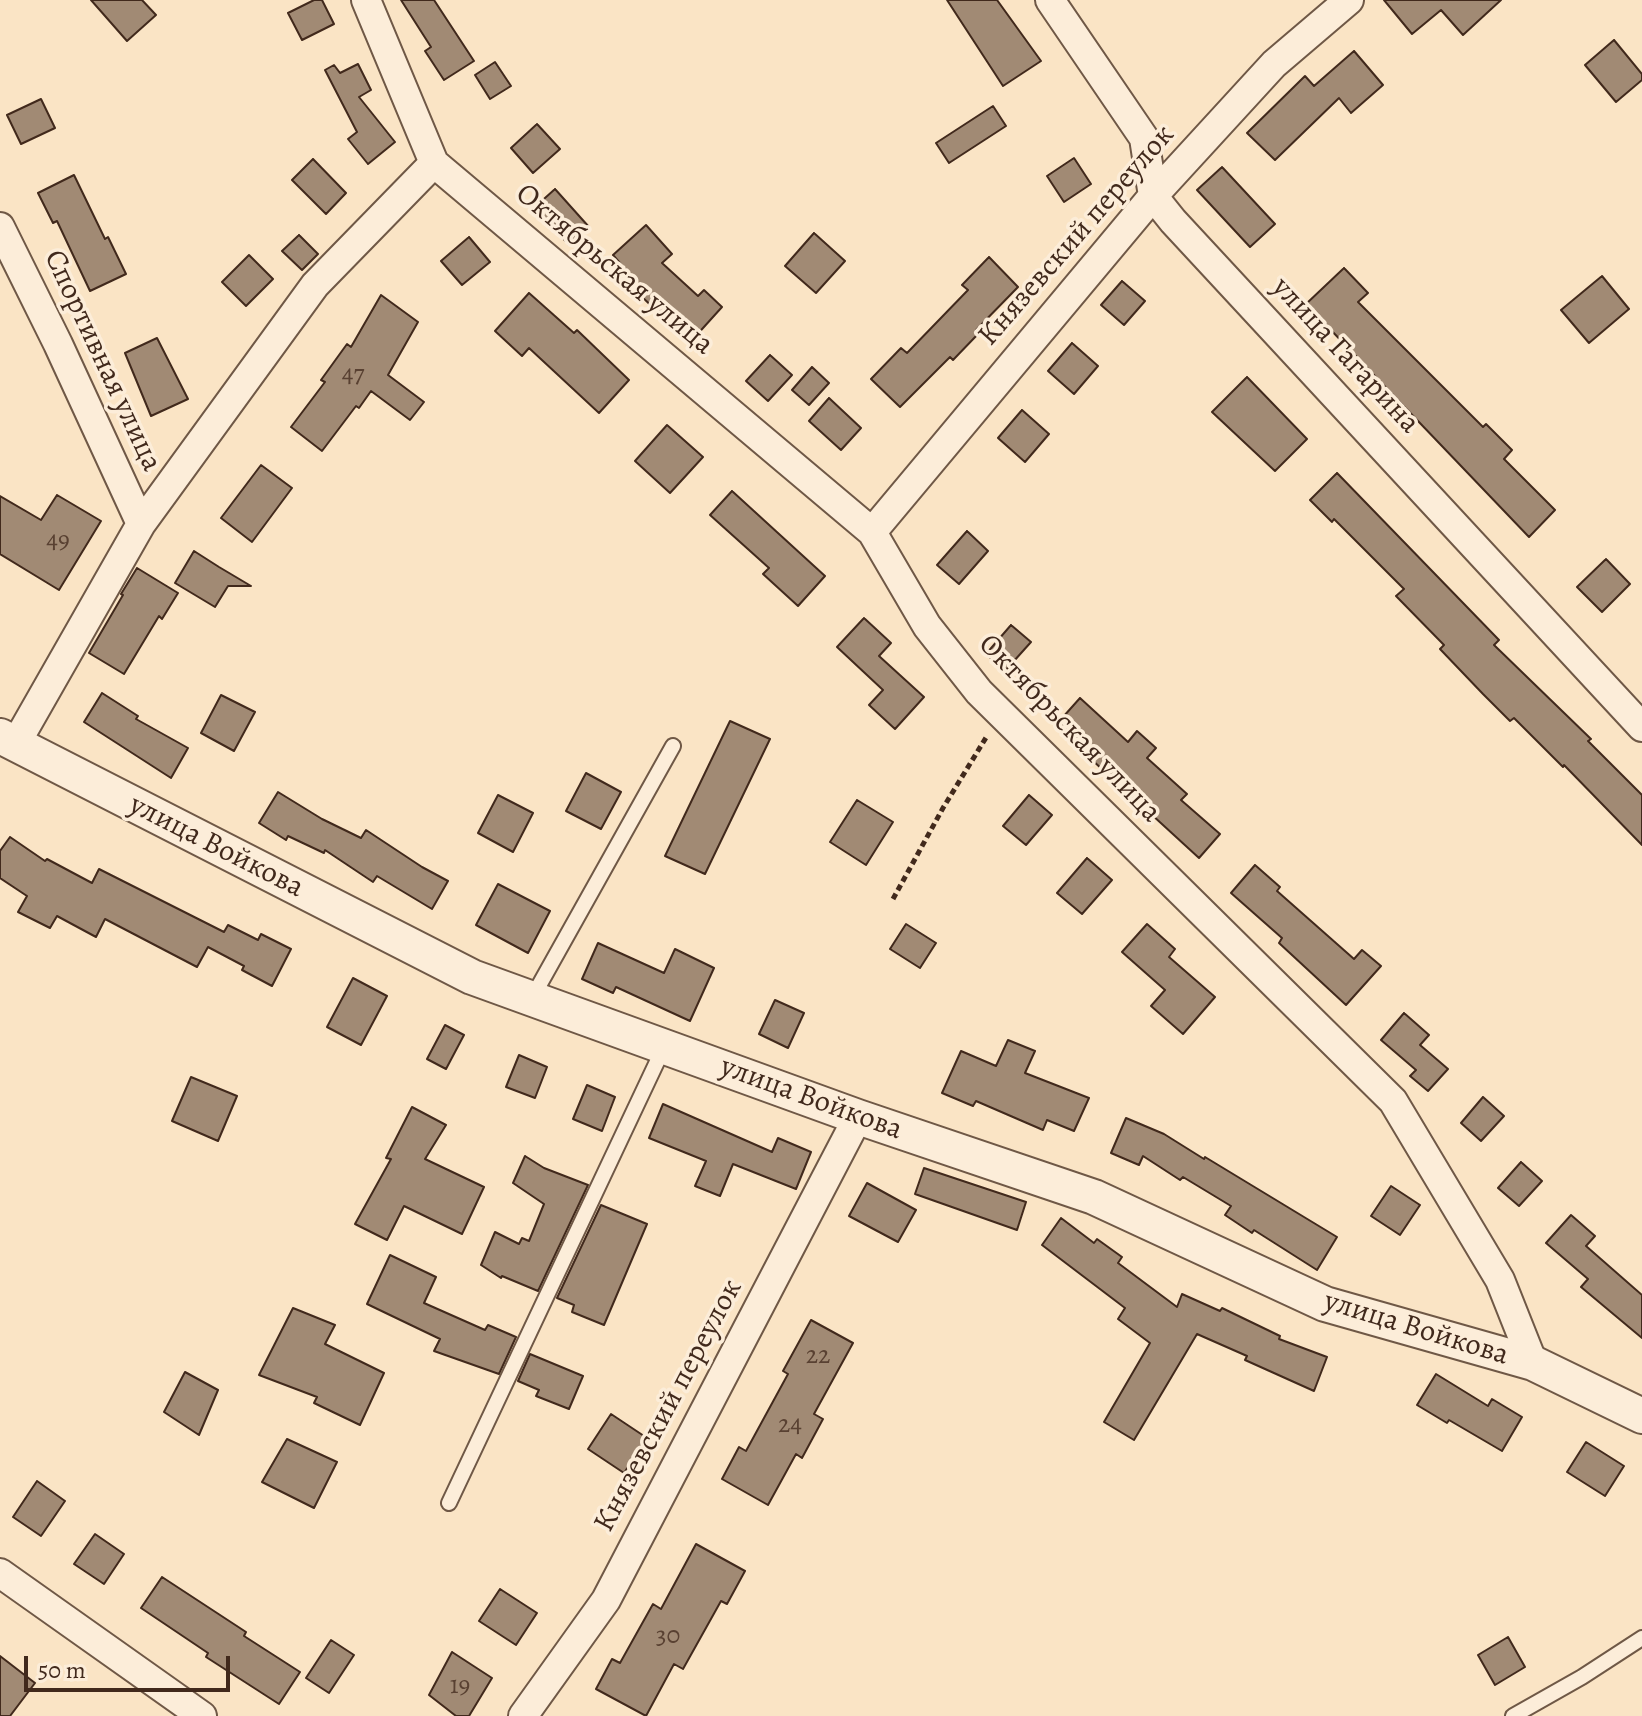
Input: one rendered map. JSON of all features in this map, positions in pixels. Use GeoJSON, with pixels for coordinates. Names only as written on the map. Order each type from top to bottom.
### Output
{"type":"FeatureCollection","features":[{"type":"Feature","properties":{"kind":"street","name":"Октябрьская улица"},"geometry":{"type":"LineString","coordinates":[[366,0],[434,163],[872,532],[927,626],[979,692],[1393,1101],[1500,1280],[1533,1363]]}},
{"type":"Feature","properties":{"kind":"street"},"geometry":{"type":"LineString","coordinates":[[1050,0],[1144,138],[1153,196]]}},
{"type":"Feature","properties":{"kind":"street","name":"Князевский переулок"},"geometry":{"type":"LineString","coordinates":[[872,532],[1153,196],[1274,64],[1349,0]]}},
{"type":"Feature","properties":{"kind":"street"},"geometry":{"type":"LineString","coordinates":[[7,740],[141,524],[315,285],[434,163]]}},
{"type":"Feature","properties":{"kind":"street","name":"улица Гагарина"},"geometry":{"type":"LineString","coordinates":[[1153,196],[1642,727]]}},
{"type":"Feature","properties":{"kind":"street","name":"Спортивная улица"},"geometry":{"type":"LineString","coordinates":[[0,227],[141,524]]}},
{"type":"Feature","properties":{"kind":"street","name":"улица Войкова"},"geometry":{"type":"LineString","coordinates":[[7,740],[472,977],[858,1117],[1094,1197],[1325,1304],[1533,1363],[1642,1416]]}},
{"type":"Feature","properties":{"kind":"street","name":"Князевский переулок"},"geometry":{"type":"LineString","coordinates":[[523,1716],[606,1600],[858,1117]]}},
{"type":"Feature","properties":{"kind":"street"},"geometry":{"type":"LineString","coordinates":[[0,1573],[202,1716]]}},
{"type":"Feature","properties":{"kind":"lane"},"geometry":{"type":"LineString","coordinates":[[532,998],[673,746]]}},
{"type":"Feature","properties":{"kind":"lane"},"geometry":{"type":"LineString","coordinates":[[449,1503],[664,1046]]}},
{"type":"Feature","properties":{"kind":"lane"},"geometry":{"type":"LineString","coordinates":[[1513,1716],[1642,1638]]}},
{"type":"Feature","properties":{"kind":"path"},"geometry":{"type":"LineString","coordinates":[[893,899],[1000,714]]}},
{"type":"Feature","properties":{"kind":"building"},"geometry":{"type":"Polygon","coordinates":[[[91,0],[142,0],[156,15],[127,41],[91,0]]]}},
{"type":"Feature","properties":{"kind":"building"},"geometry":{"type":"Polygon","coordinates":[[[314,0],[322,0],[334,24],[302,40],[288,13],[314,0]]]}},
{"type":"Feature","properties":{"kind":"building"},"geometry":{"type":"Polygon","coordinates":[[[401,0],[434,0],[474,61],[444,80],[425,51],[431,47],[401,0]]]}},
{"type":"Feature","properties":{"kind":"building"},"geometry":{"type":"Polygon","coordinates":[[[947,0],[997,0],[1041,61],[1003,86],[947,0]]]}},
{"type":"Feature","properties":{"kind":"building"},"geometry":{"type":"Polygon","coordinates":[[[1384,0],[1501,0],[1463,35],[1441,10],[1412,34],[1384,0]]]}},
{"type":"Feature","properties":{"kind":"building"},"geometry":{"type":"Polygon","coordinates":[[[1614,40],[1642,74],[1642,80],[1616,102],[1585,65],[1614,40]]]}},
{"type":"Feature","properties":{"kind":"building"},"geometry":{"type":"Polygon","coordinates":[[[1354,51],[1383,85],[1351,113],[1339,98],[1275,160],[1247,133],[1305,76],[1314,86],[1354,51]]]}},
{"type":"Feature","properties":{"kind":"building"},"geometry":{"type":"Polygon","coordinates":[[[495,62],[511,86],[490,99],[475,75],[495,62]]]}},
{"type":"Feature","properties":{"kind":"building"},"geometry":{"type":"Polygon","coordinates":[[[358,64],[371,90],[359,97],[395,142],[368,164],[348,139],[357,132],[325,70],[334,65],[340,73],[358,64]]]}},
{"type":"Feature","properties":{"kind":"building"},"geometry":{"type":"Polygon","coordinates":[[[41,99],[55,128],[21,144],[7,115],[41,99]]]}},
{"type":"Feature","properties":{"kind":"building"},"geometry":{"type":"Polygon","coordinates":[[[993,106],[1006,126],[949,163],[936,143],[993,106]]]}},
{"type":"Feature","properties":{"kind":"building"},"geometry":{"type":"Polygon","coordinates":[[[537,124],[560,149],[533,173],[511,148],[537,124]]]}},
{"type":"Feature","properties":{"kind":"building"},"geometry":{"type":"Polygon","coordinates":[[[1074,158],[1091,184],[1064,202],[1047,176],[1074,158]]]}},
{"type":"Feature","properties":{"kind":"building"},"geometry":{"type":"Polygon","coordinates":[[[313,159],[346,193],[326,214],[292,180],[313,159]]]}},
{"type":"Feature","properties":{"kind":"building"},"geometry":{"type":"Polygon","coordinates":[[[1222,167],[1275,224],[1250,247],[1197,190],[1222,167]]]}},
{"type":"Feature","properties":{"kind":"building"},"geometry":{"type":"Polygon","coordinates":[[[74,175],[126,274],[90,291],[57,221],[53,223],[38,193],[74,175]]]}},
{"type":"Feature","properties":{"kind":"building"},"geometry":{"type":"Polygon","coordinates":[[[555,189],[589,227],[569,245],[535,207],[555,189]]]}},
{"type":"Feature","properties":{"kind":"building"},"geometry":{"type":"Polygon","coordinates":[[[646,225],[672,254],[662,263],[698,296],[704,290],[722,307],[694,338],[664,311],[661,315],[641,296],[645,292],[613,255],[646,225]]]}},
{"type":"Feature","properties":{"kind":"building"},"geometry":{"type":"Polygon","coordinates":[[[814,233],[845,261],[816,293],[785,266],[814,233]]]}},
{"type":"Feature","properties":{"kind":"building"},"geometry":{"type":"Polygon","coordinates":[[[299,235],[318,254],[302,270],[282,251],[299,235]]]}},
{"type":"Feature","properties":{"kind":"building"},"geometry":{"type":"Polygon","coordinates":[[[469,237],[490,262],[462,285],[441,261],[469,237]]]}},
{"type":"Feature","properties":{"kind":"building"},"geometry":{"type":"Polygon","coordinates":[[[249,255],[273,279],[246,306],[222,282],[249,255]]]}},
{"type":"Feature","properties":{"kind":"building"},"geometry":{"type":"Polygon","coordinates":[[[989,257],[1018,287],[976,330],[979,333],[953,360],[950,357],[900,407],[871,379],[901,348],[907,353],[968,290],[962,285],[989,257]]]}},
{"type":"Feature","properties":{"kind":"building"},"geometry":{"type":"Polygon","coordinates":[[[1344,268],[1368,293],[1358,302],[1483,427],[1486,424],[1512,450],[1504,459],[1555,510],[1529,537],[1306,304],[1344,268]]]}},
{"type":"Feature","properties":{"kind":"building"},"geometry":{"type":"Polygon","coordinates":[[[1602,276],[1629,309],[1589,343],[1561,310],[1602,276]]]}},
{"type":"Feature","properties":{"kind":"building"},"geometry":{"type":"Polygon","coordinates":[[[1122,281],[1145,301],[1124,325],[1101,305],[1122,281]]]}},
{"type":"Feature","properties":{"kind":"building"},"geometry":{"type":"Polygon","coordinates":[[[529,293],[574,333],[577,330],[629,380],[599,413],[529,348],[522,356],[495,331],[529,293]]]}},
{"type":"Feature","properties":{"kind":"building"},"geometry":{"type":"Polygon","coordinates":[[[381,295],[418,322],[388,375],[424,402],[410,420],[371,391],[322,451],[291,427],[325,382],[321,380],[347,344],[351,347],[381,295]]]}},
{"type":"Feature","properties":{"kind":"building"},"geometry":{"type":"Polygon","coordinates":[[[157,338],[188,399],[151,416],[125,353],[157,338]]]}},
{"type":"Feature","properties":{"kind":"building"},"geometry":{"type":"Polygon","coordinates":[[[1072,343],[1098,366],[1074,394],[1048,371],[1072,343]]]}},
{"type":"Feature","properties":{"kind":"building"},"geometry":{"type":"Polygon","coordinates":[[[770,355],[792,375],[768,401],[746,381],[770,355]]]}},
{"type":"Feature","properties":{"kind":"building"},"geometry":{"type":"Polygon","coordinates":[[[812,367],[829,383],[809,405],[792,390],[812,367]]]}},
{"type":"Feature","properties":{"kind":"building"},"geometry":{"type":"Polygon","coordinates":[[[1247,377],[1307,439],[1275,471],[1212,412],[1247,377]]]}},
{"type":"Feature","properties":{"kind":"building"},"geometry":{"type":"Polygon","coordinates":[[[829,398],[861,428],[841,450],[809,421],[829,398]]]}},
{"type":"Feature","properties":{"kind":"building"},"geometry":{"type":"Polygon","coordinates":[[[1022,410],[1049,434],[1025,462],[998,438],[1022,410]]]}},
{"type":"Feature","properties":{"kind":"building"},"geometry":{"type":"Polygon","coordinates":[[[667,425],[703,457],[670,493],[635,461],[667,425]]]}},
{"type":"Feature","properties":{"kind":"building"},"geometry":{"type":"Polygon","coordinates":[[[261,465],[292,488],[252,542],[221,518],[261,465]]]}},
{"type":"Feature","properties":{"kind":"building"},"geometry":{"type":"Polygon","coordinates":[[[1337,473],[1499,640],[1494,645],[1591,739],[1588,741],[1642,795],[1642,845],[1564,765],[1514,718],[1510,721],[1483,694],[1440,649],[1444,645],[1396,596],[1404,589],[1334,519],[1332,522],[1310,500],[1337,473]]]}},
{"type":"Feature","properties":{"kind":"building"},"geometry":{"type":"Polygon","coordinates":[[[732,491],[825,576],[798,606],[763,574],[769,568],[710,515],[732,491]]]}},
{"type":"Feature","properties":{"kind":"building"},"geometry":{"type":"Polygon","coordinates":[[[57,495],[101,521],[59,590],[0,554],[0,496],[41,520],[57,495]]]}},
{"type":"Feature","properties":{"kind":"building"},"geometry":{"type":"Polygon","coordinates":[[[967,531],[988,551],[959,584],[937,565],[967,531]]]}},
{"type":"Feature","properties":{"kind":"building"},"geometry":{"type":"Polygon","coordinates":[[[194,551],[251,586],[228,586],[215,607],[175,583],[194,551]]]}},
{"type":"Feature","properties":{"kind":"building"},"geometry":{"type":"Polygon","coordinates":[[[1606,559],[1630,584],[1602,612],[1577,587],[1606,559]]]}},
{"type":"Feature","properties":{"kind":"building"},"geometry":{"type":"Polygon","coordinates":[[[137,568],[178,593],[162,619],[159,616],[124,674],[89,653],[137,568]]]}},
{"type":"Feature","properties":{"kind":"building"},"geometry":{"type":"Polygon","coordinates":[[[864,618],[891,643],[879,656],[924,697],[895,729],[869,705],[883,690],[837,647],[864,618]]]}},
{"type":"Feature","properties":{"kind":"building"},"geometry":{"type":"Polygon","coordinates":[[[1011,625],[1031,642],[1005,671],[986,654],[1011,625]]]}},
{"type":"Feature","properties":{"kind":"building"},"geometry":{"type":"Polygon","coordinates":[[[102,693],[138,716],[136,719],[188,748],[171,778],[84,722],[102,693]]]}},
{"type":"Feature","properties":{"kind":"building"},"geometry":{"type":"Polygon","coordinates":[[[221,695],[255,712],[234,751],[201,733],[221,695]]]}},
{"type":"Feature","properties":{"kind":"building"},"geometry":{"type":"Polygon","coordinates":[[[1080,698],[1128,742],[1137,731],[1156,748],[1147,758],[1187,794],[1181,800],[1220,834],[1199,858],[1055,726],[1080,698]]]}},
{"type":"Feature","properties":{"kind":"building"},"geometry":{"type":"Polygon","coordinates":[[[730,721],[770,739],[705,874],[665,856],[730,721]]]}},
{"type":"Feature","properties":{"kind":"building"},"geometry":{"type":"Polygon","coordinates":[[[586,773],[621,792],[601,829],[566,811],[586,773]]]}},
{"type":"Feature","properties":{"kind":"building"},"geometry":{"type":"Polygon","coordinates":[[[278,792],[361,838],[366,830],[448,881],[432,909],[377,876],[373,882],[325,850],[324,853],[288,836],[286,840],[259,823],[278,792]]]}},
{"type":"Feature","properties":{"kind":"building"},"geometry":{"type":"Polygon","coordinates":[[[498,795],[533,813],[513,852],[478,833],[498,795]]]}},
{"type":"Feature","properties":{"kind":"building"},"geometry":{"type":"Polygon","coordinates":[[[1029,795],[1052,815],[1026,845],[1003,826],[1029,795]]]}},
{"type":"Feature","properties":{"kind":"building"},"geometry":{"type":"Polygon","coordinates":[[[857,800],[893,822],[866,865],[830,842],[857,800]]]}},
{"type":"Feature","properties":{"kind":"building"},"geometry":{"type":"Polygon","coordinates":[[[10,837],[45,861],[47,859],[92,883],[99,869],[224,932],[228,925],[258,940],[261,934],[291,949],[272,986],[242,970],[244,966],[208,947],[197,967],[105,919],[96,937],[57,916],[50,928],[18,912],[27,896],[0,878],[0,851],[10,837]]]}},
{"type":"Feature","properties":{"kind":"building"},"geometry":{"type":"Polygon","coordinates":[[[1087,858],[1112,880],[1082,914],[1057,893],[1087,858]]]}},
{"type":"Feature","properties":{"kind":"building"},"geometry":{"type":"Polygon","coordinates":[[[1255,865],[1280,887],[1277,891],[1354,959],[1362,950],[1381,966],[1346,1005],[1279,943],[1282,938],[1231,893],[1255,865]]]}},
{"type":"Feature","properties":{"kind":"building"},"geometry":{"type":"Polygon","coordinates":[[[498,884],[550,911],[528,953],[476,925],[498,884]]]}},
{"type":"Feature","properties":{"kind":"building"},"geometry":{"type":"Polygon","coordinates":[[[906,924],[936,943],[920,968],[890,949],[906,924]]]}},
{"type":"Feature","properties":{"kind":"building"},"geometry":{"type":"Polygon","coordinates":[[[1147,924],[1175,949],[1169,957],[1215,997],[1183,1034],[1151,1006],[1165,990],[1122,952],[1147,924]]]}},
{"type":"Feature","properties":{"kind":"building"},"geometry":{"type":"Polygon","coordinates":[[[598,943],[664,973],[675,949],[714,968],[690,1021],[616,987],[613,993],[582,979],[598,943]]]}},
{"type":"Feature","properties":{"kind":"building"},"geometry":{"type":"Polygon","coordinates":[[[353,978],[387,996],[361,1045],[327,1027],[353,978]]]}},
{"type":"Feature","properties":{"kind":"building"},"geometry":{"type":"Polygon","coordinates":[[[775,1000],[804,1013],[788,1048],[759,1034],[775,1000]]]}},
{"type":"Feature","properties":{"kind":"building"},"geometry":{"type":"Polygon","coordinates":[[[1404,1013],[1429,1035],[1420,1045],[1448,1069],[1428,1091],[1410,1076],[1416,1070],[1381,1040],[1404,1013]]]}},
{"type":"Feature","properties":{"kind":"building"},"geometry":{"type":"Polygon","coordinates":[[[445,1025],[464,1035],[446,1069],[427,1059],[445,1025]]]}},
{"type":"Feature","properties":{"kind":"building"},"geometry":{"type":"Polygon","coordinates":[[[1008,1040],[1035,1051],[1025,1073],[1089,1098],[1074,1131],[1047,1120],[1043,1130],[976,1101],[973,1106],[942,1093],[961,1051],[996,1066],[1008,1040]]]}},
{"type":"Feature","properties":{"kind":"building"},"geometry":{"type":"Polygon","coordinates":[[[519,1055],[547,1067],[535,1098],[506,1087],[519,1055]]]}},
{"type":"Feature","properties":{"kind":"building"},"geometry":{"type":"Polygon","coordinates":[[[191,1077],[237,1096],[218,1141],[172,1121],[191,1077]]]}},
{"type":"Feature","properties":{"kind":"building"},"geometry":{"type":"Polygon","coordinates":[[[587,1085],[615,1097],[602,1131],[573,1119],[587,1085]]]}},
{"type":"Feature","properties":{"kind":"building"},"geometry":{"type":"Polygon","coordinates":[[[1483,1097],[1504,1116],[1481,1141],[1461,1123],[1483,1097]]]}},
{"type":"Feature","properties":{"kind":"building"},"geometry":{"type":"Polygon","coordinates":[[[663,1104],[772,1152],[778,1138],[811,1152],[796,1189],[733,1164],[720,1196],[695,1186],[706,1161],[649,1138],[663,1104]]]}},
{"type":"Feature","properties":{"kind":"building"},"geometry":{"type":"Polygon","coordinates":[[[412,1107],[446,1125],[425,1159],[484,1187],[462,1234],[404,1206],[387,1240],[355,1224],[391,1159],[386,1158],[412,1107]]]}},
{"type":"Feature","properties":{"kind":"building"},"geometry":{"type":"Polygon","coordinates":[[[1126,1118],[1164,1134],[1205,1157],[1337,1237],[1317,1270],[1225,1215],[1231,1206],[1183,1177],[1180,1180],[1143,1156],[1139,1165],[1111,1153],[1126,1118]]]}},
{"type":"Feature","properties":{"kind":"building"},"geometry":{"type":"Polygon","coordinates":[[[525,1156],[544,1168],[588,1185],[538,1291],[501,1278],[481,1265],[495,1232],[519,1244],[522,1238],[529,1241],[544,1204],[513,1183],[525,1156]]]}},
{"type":"Feature","properties":{"kind":"building"},"geometry":{"type":"Polygon","coordinates":[[[1521,1162],[1542,1181],[1519,1206],[1498,1188],[1521,1162]]]}},
{"type":"Feature","properties":{"kind":"building"},"geometry":{"type":"Polygon","coordinates":[[[924,1168],[1026,1202],[1017,1230],[915,1194],[924,1168]]]}},
{"type":"Feature","properties":{"kind":"building"},"geometry":{"type":"Polygon","coordinates":[[[867,1183],[916,1210],[898,1242],[849,1216],[867,1183]]]}},
{"type":"Feature","properties":{"kind":"building"},"geometry":{"type":"Polygon","coordinates":[[[1391,1186],[1420,1205],[1400,1235],[1371,1216],[1391,1186]]]}},
{"type":"Feature","properties":{"kind":"building"},"geometry":{"type":"Polygon","coordinates":[[[601,1205],[647,1224],[604,1325],[572,1312],[574,1305],[557,1298],[601,1205]]]}},
{"type":"Feature","properties":{"kind":"building"},"geometry":{"type":"Polygon","coordinates":[[[1571,1215],[1595,1236],[1586,1246],[1642,1295],[1642,1338],[1581,1287],[1588,1279],[1546,1243],[1571,1215]]]}},
{"type":"Feature","properties":{"kind":"building"},"geometry":{"type":"Polygon","coordinates":[[[1061,1218],[1094,1243],[1097,1239],[1122,1257],[1118,1263],[1177,1307],[1182,1294],[1220,1311],[1222,1308],[1280,1336],[1279,1339],[1327,1357],[1314,1391],[1197,1334],[1134,1440],[1104,1422],[1150,1343],[1118,1319],[1125,1308],[1042,1245],[1061,1218]]]}},
{"type":"Feature","properties":{"kind":"building"},"geometry":{"type":"Polygon","coordinates":[[[390,1255],[436,1277],[424,1303],[485,1330],[488,1325],[516,1337],[499,1374],[434,1351],[440,1339],[367,1304],[390,1255]]]}},
{"type":"Feature","properties":{"kind":"building"},"geometry":{"type":"Polygon","coordinates":[[[293,1308],[335,1325],[325,1344],[384,1373],[360,1425],[314,1403],[317,1397],[259,1375],[293,1308]]]}},
{"type":"Feature","properties":{"kind":"building"},"geometry":{"type":"Polygon","coordinates":[[[811,1320],[853,1343],[814,1414],[823,1419],[802,1458],[796,1454],[768,1505],[722,1479],[739,1447],[746,1451],[788,1374],[783,1371],[811,1320]]]}},
{"type":"Feature","properties":{"kind":"building"},"geometry":{"type":"Polygon","coordinates":[[[530,1354],[583,1376],[569,1409],[536,1396],[539,1390],[518,1381],[530,1354]]]}},
{"type":"Feature","properties":{"kind":"building"},"geometry":{"type":"Polygon","coordinates":[[[185,1372],[218,1390],[199,1435],[164,1412],[185,1372]]]}},
{"type":"Feature","properties":{"kind":"building"},"geometry":{"type":"Polygon","coordinates":[[[1436,1374],[1488,1406],[1492,1399],[1522,1417],[1502,1451],[1417,1405],[1436,1374]]]}},
{"type":"Feature","properties":{"kind":"building"},"geometry":{"type":"Polygon","coordinates":[[[611,1414],[647,1438],[624,1473],[588,1449],[611,1414]]]}},
{"type":"Feature","properties":{"kind":"building"},"geometry":{"type":"Polygon","coordinates":[[[287,1439],[337,1462],[314,1508],[262,1482],[287,1439]]]}},
{"type":"Feature","properties":{"kind":"building"},"geometry":{"type":"Polygon","coordinates":[[[1586,1442],[1624,1466],[1605,1496],[1567,1472],[1586,1442]]]}},
{"type":"Feature","properties":{"kind":"building"},"geometry":{"type":"Polygon","coordinates":[[[37,1481],[65,1501],[41,1536],[13,1517],[37,1481]]]}},
{"type":"Feature","properties":{"kind":"building"},"geometry":{"type":"Polygon","coordinates":[[[95,1534],[124,1554],[104,1584],[74,1564],[95,1534]]]}},
{"type":"Feature","properties":{"kind":"building"},"geometry":{"type":"Polygon","coordinates":[[[696,1544],[745,1571],[727,1604],[721,1601],[683,1669],[674,1664],[646,1716],[596,1689],[612,1659],[620,1663],[653,1604],[661,1609],[696,1544]]]}},
{"type":"Feature","properties":{"kind":"building"},"geometry":{"type":"Polygon","coordinates":[[[162,1577],[300,1672],[279,1704],[206,1657],[208,1653],[141,1608],[162,1577]]]}},
{"type":"Feature","properties":{"kind":"building"},"geometry":{"type":"Polygon","coordinates":[[[500,1589],[537,1613],[516,1645],[479,1621],[500,1589]]]}},
{"type":"Feature","properties":{"kind":"building"},"geometry":{"type":"Polygon","coordinates":[[[1508,1637],[1525,1667],[1495,1685],[1478,1655],[1508,1637]]]}},
{"type":"Feature","properties":{"kind":"building"},"geometry":{"type":"Polygon","coordinates":[[[331,1640],[354,1655],[329,1693],[306,1678],[331,1640]]]}},
{"type":"Feature","properties":{"kind":"building"},"geometry":{"type":"Polygon","coordinates":[[[452,1652],[492,1678],[469,1716],[456,1716],[429,1695],[452,1652]]]}},
{"type":"Feature","properties":{"kind":"building"},"geometry":{"type":"Polygon","coordinates":[[[0,1656],[35,1683],[10,1716],[0,1716],[0,1656]]]}}]}
